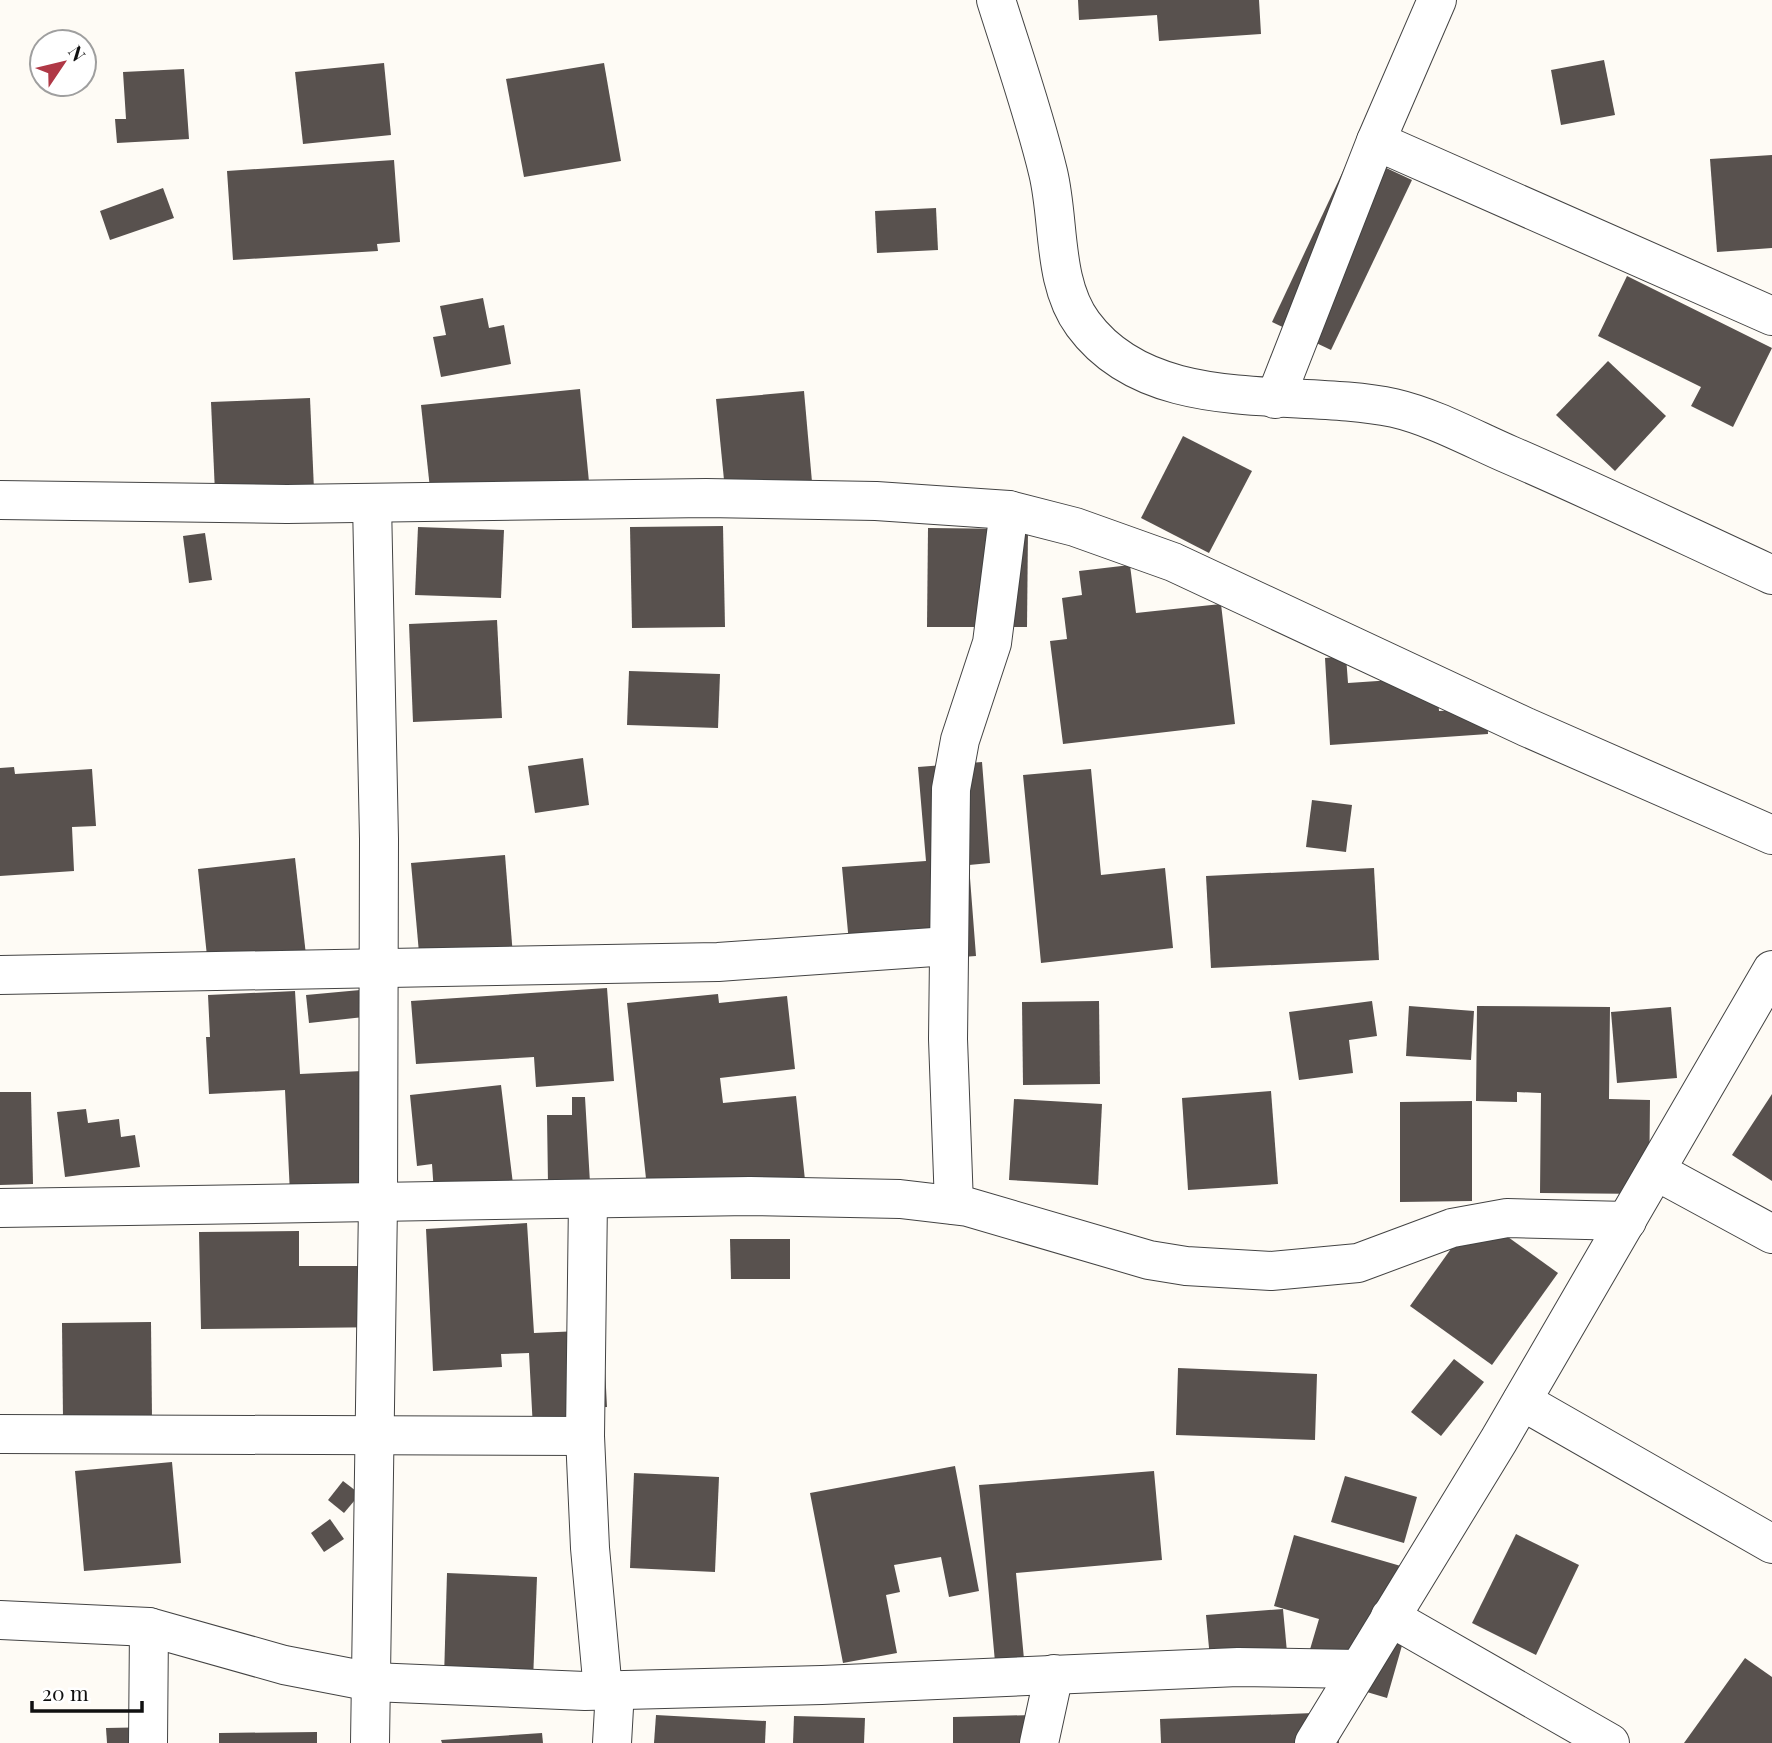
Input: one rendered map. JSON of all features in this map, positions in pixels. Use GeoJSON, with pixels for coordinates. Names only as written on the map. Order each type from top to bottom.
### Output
{"type":"FeatureCollection","features":[{"type":"Feature","properties":{"kind":"street"},"geometry":{"type":"LineString","coordinates":[[996,0],[1042,147],[1065,285],[1081,321],[1112,356],[1138,369],[1180,384],[1275,399],[1373,405],[1414,415],[1634,509],[1772,575]]}},
{"type":"Feature","properties":{"kind":"street"},"geometry":{"type":"LineString","coordinates":[[1275,399],[1376,141],[1437,0]]}},
{"type":"Feature","properties":{"kind":"street"},"geometry":{"type":"LineString","coordinates":[[1376,141],[1772,316]]}},
{"type":"Feature","properties":{"kind":"street"},"geometry":{"type":"LineString","coordinates":[[0,500],[372,503],[706,498],[876,501],[1009,510],[1075,527],[1174,562],[1526,727],[1772,835]]}},
{"type":"Feature","properties":{"kind":"street"},"geometry":{"type":"LineString","coordinates":[[370,1743],[378,1204],[372,503]]}},
{"type":"Feature","properties":{"kind":"street"},"geometry":{"type":"LineString","coordinates":[[954,1205],[948,1039],[948,946],[949,846],[955,762],[992,643],[1009,510]]}},
{"type":"Feature","properties":{"kind":"street"},"geometry":{"type":"LineString","coordinates":[[0,975],[718,962],[948,946]]}},
{"type":"Feature","properties":{"kind":"street"},"geometry":{"type":"LineString","coordinates":[[1314,1743],[1522,1401],[1772,970]]}},
{"type":"Feature","properties":{"kind":"street"},"geometry":{"type":"LineString","coordinates":[[1656,1171],[1772,1234]]}},
{"type":"Feature","properties":{"kind":"street"},"geometry":{"type":"LineString","coordinates":[[0,1208],[776,1196],[900,1199],[954,1205],[1014,1219],[1149,1260],[1186,1266],[1271,1271],[1358,1264],[1451,1228],[1507,1218],[1627,1221]]}},
{"type":"Feature","properties":{"kind":"street"},"geometry":{"type":"LineString","coordinates":[[589,1199],[585,1436],[590,1548],[609,1690],[612,1743]]}},
{"type":"Feature","properties":{"kind":"street"},"geometry":{"type":"LineString","coordinates":[[1522,1401],[1772,1544]]}},
{"type":"Feature","properties":{"kind":"street"},"geometry":{"type":"LineString","coordinates":[[0,1434],[249,1436],[374,1433],[585,1436]]}},
{"type":"Feature","properties":{"kind":"street"},"geometry":{"type":"LineString","coordinates":[[1390,1617],[1610,1743]]}},
{"type":"Feature","properties":{"kind":"street"},"geometry":{"type":"LineString","coordinates":[[0,1620],[149,1627],[284,1665],[372,1682],[609,1690],[1238,1667],[1358,1669]]}},
{"type":"Feature","properties":{"kind":"street"},"geometry":{"type":"LineString","coordinates":[[148,1743],[149,1627]]}},
{"type":"Feature","properties":{"kind":"street"},"geometry":{"type":"LineString","coordinates":[[1039,1743],[1054,1674]]}},
{"type":"Feature","properties":{"kind":"building"},"geometry":{"type":"Polygon","coordinates":[[[1078,0],[1259,0],[1261,34],[1159,41],[1157,15],[1079,20],[1078,0]]]}},
{"type":"Feature","properties":{"kind":"building"},"geometry":{"type":"Polygon","coordinates":[[[1604,60],[1615,115],[1561,125],[1551,70],[1604,60]]]}},
{"type":"Feature","properties":{"kind":"building"},"geometry":{"type":"Polygon","coordinates":[[[384,63],[391,135],[303,144],[295,72],[384,63]]]}},
{"type":"Feature","properties":{"kind":"building"},"geometry":{"type":"Polygon","coordinates":[[[604,63],[621,161],[524,177],[506,79],[604,63]]]}},
{"type":"Feature","properties":{"kind":"building"},"geometry":{"type":"Polygon","coordinates":[[[184,69],[189,139],[117,143],[115,119],[126,119],[123,72],[184,69]]]}},
{"type":"Feature","properties":{"kind":"building"},"geometry":{"type":"Polygon","coordinates":[[[1352,152],[1412,180],[1331,350],[1272,322],[1352,152]]]}},
{"type":"Feature","properties":{"kind":"building"},"geometry":{"type":"Polygon","coordinates":[[[1772,155],[1772,248],[1717,252],[1710,159],[1772,155]]]}},
{"type":"Feature","properties":{"kind":"building"},"geometry":{"type":"Polygon","coordinates":[[[394,160],[400,242],[377,244],[378,251],[233,260],[227,171],[394,160]]]}},
{"type":"Feature","properties":{"kind":"building"},"geometry":{"type":"Polygon","coordinates":[[[163,188],[174,218],[110,240],[100,211],[163,188]]]}},
{"type":"Feature","properties":{"kind":"building"},"geometry":{"type":"Polygon","coordinates":[[[936,208],[938,250],[877,253],[875,211],[936,208]]]}},
{"type":"Feature","properties":{"kind":"building"},"geometry":{"type":"Polygon","coordinates":[[[1627,276],[1772,348],[1733,427],[1691,406],[1701,387],[1598,336],[1627,276]]]}},
{"type":"Feature","properties":{"kind":"building"},"geometry":{"type":"Polygon","coordinates":[[[483,298],[489,328],[504,325],[511,364],[441,377],[433,337],[446,335],[440,306],[483,298]]]}},
{"type":"Feature","properties":{"kind":"building"},"geometry":{"type":"Polygon","coordinates":[[[1608,361],[1666,416],[1615,471],[1556,415],[1608,361]]]}},
{"type":"Feature","properties":{"kind":"building"},"geometry":{"type":"Polygon","coordinates":[[[580,389],[589,482],[431,498],[421,405],[580,389]]]}},
{"type":"Feature","properties":{"kind":"building"},"geometry":{"type":"Polygon","coordinates":[[[804,391],[812,482],[725,490],[716,399],[804,391]]]}},
{"type":"Feature","properties":{"kind":"building"},"geometry":{"type":"Polygon","coordinates":[[[310,398],[314,490],[215,493],[211,402],[310,398]]]}},
{"type":"Feature","properties":{"kind":"building"},"geometry":{"type":"Polygon","coordinates":[[[1183,436],[1252,471],[1209,553],[1141,518],[1183,436]]]}},
{"type":"Feature","properties":{"kind":"building"},"geometry":{"type":"Polygon","coordinates":[[[723,526],[725,627],[632,628],[630,527],[723,526]]]}},
{"type":"Feature","properties":{"kind":"building"},"geometry":{"type":"Polygon","coordinates":[[[418,527],[504,530],[501,598],[415,595],[418,527]]]}},
{"type":"Feature","properties":{"kind":"building"},"geometry":{"type":"Polygon","coordinates":[[[928,528],[1028,529],[1027,627],[927,627],[928,528]]]}},
{"type":"Feature","properties":{"kind":"building"},"geometry":{"type":"Polygon","coordinates":[[[205,533],[212,580],[189,583],[183,536],[205,533]]]}},
{"type":"Feature","properties":{"kind":"building"},"geometry":{"type":"Polygon","coordinates":[[[1130,565],[1136,613],[1221,604],[1235,724],[1063,744],[1050,641],[1067,639],[1062,598],[1082,595],[1079,571],[1130,565]]]}},
{"type":"Feature","properties":{"kind":"building"},"geometry":{"type":"Polygon","coordinates":[[[497,620],[502,718],[413,722],[409,624],[497,620]]]}},
{"type":"Feature","properties":{"kind":"building"},"geometry":{"type":"Polygon","coordinates":[[[1346,656],[1348,683],[1437,677],[1439,711],[1487,708],[1488,734],[1330,745],[1325,658],[1346,656]]]}},
{"type":"Feature","properties":{"kind":"building"},"geometry":{"type":"Polygon","coordinates":[[[629,671],[720,674],[718,728],[627,725],[629,671]]]}},
{"type":"Feature","properties":{"kind":"building"},"geometry":{"type":"Polygon","coordinates":[[[583,758],[589,805],[535,813],[528,766],[583,758]]]}},
{"type":"Feature","properties":{"kind":"building"},"geometry":{"type":"Polygon","coordinates":[[[982,762],[990,863],[969,865],[976,956],[851,965],[842,867],[926,861],[918,767],[982,762]]]}},
{"type":"Feature","properties":{"kind":"building"},"geometry":{"type":"Polygon","coordinates":[[[14,767],[15,774],[92,769],[96,826],[72,827],[74,871],[0,876],[0,768],[14,767]]]}},
{"type":"Feature","properties":{"kind":"building"},"geometry":{"type":"Polygon","coordinates":[[[1091,769],[1101,875],[1165,868],[1173,948],[1041,963],[1023,775],[1091,769]]]}},
{"type":"Feature","properties":{"kind":"building"},"geometry":{"type":"Polygon","coordinates":[[[1312,800],[1352,805],[1346,852],[1306,847],[1312,800]]]}},
{"type":"Feature","properties":{"kind":"building"},"geometry":{"type":"Polygon","coordinates":[[[505,855],[513,956],[420,964],[411,863],[505,855]]]}},
{"type":"Feature","properties":{"kind":"building"},"geometry":{"type":"Polygon","coordinates":[[[295,858],[306,955],[208,966],[198,869],[295,858]]]}},
{"type":"Feature","properties":{"kind":"building"},"geometry":{"type":"Polygon","coordinates":[[[1374,868],[1379,960],[1211,968],[1206,876],[1374,868]]]}},
{"type":"Feature","properties":{"kind":"building"},"geometry":{"type":"Polygon","coordinates":[[[607,988],[614,1081],[536,1087],[534,1057],[416,1064],[411,1001],[607,988]]]}},
{"type":"Feature","properties":{"kind":"building"},"geometry":{"type":"Polygon","coordinates":[[[371,989],[373,1016],[309,1023],[306,995],[371,989]]]}},
{"type":"Feature","properties":{"kind":"building"},"geometry":{"type":"Polygon","coordinates":[[[295,991],[300,1074],[383,1070],[389,1189],[290,1194],[285,1090],[209,1094],[206,1037],[210,1037],[208,995],[295,991]]]}},
{"type":"Feature","properties":{"kind":"building"},"geometry":{"type":"Polygon","coordinates":[[[718,994],[719,1003],[787,996],[795,1069],[720,1078],[723,1103],[796,1096],[805,1180],[648,1197],[627,1003],[718,994]]]}},
{"type":"Feature","properties":{"kind":"building"},"geometry":{"type":"Polygon","coordinates":[[[1099,1001],[1100,1084],[1023,1085],[1022,1002],[1099,1001]]]}},
{"type":"Feature","properties":{"kind":"building"},"geometry":{"type":"Polygon","coordinates":[[[1372,1001],[1377,1036],[1349,1040],[1353,1073],[1299,1080],[1289,1012],[1372,1001]]]}},
{"type":"Feature","properties":{"kind":"building"},"geometry":{"type":"Polygon","coordinates":[[[1409,1006],[1474,1011],[1471,1060],[1406,1056],[1409,1006]]]}},
{"type":"Feature","properties":{"kind":"building"},"geometry":{"type":"Polygon","coordinates":[[[1477,1006],[1610,1007],[1609,1099],[1650,1100],[1649,1194],[1540,1193],[1541,1093],[1517,1092],[1517,1102],[1476,1101],[1477,1006]]]}},
{"type":"Feature","properties":{"kind":"building"},"geometry":{"type":"Polygon","coordinates":[[[1671,1007],[1677,1078],[1617,1083],[1611,1012],[1671,1007]]]}},
{"type":"Feature","properties":{"kind":"building"},"geometry":{"type":"Polygon","coordinates":[[[501,1085],[513,1184],[434,1193],[432,1164],[417,1166],[410,1095],[501,1085]]]}},
{"type":"Feature","properties":{"kind":"building"},"geometry":{"type":"Polygon","coordinates":[[[1271,1091],[1278,1184],[1188,1190],[1182,1098],[1271,1091]]]}},
{"type":"Feature","properties":{"kind":"building"},"geometry":{"type":"Polygon","coordinates":[[[0,1092],[31,1092],[33,1184],[0,1185],[0,1092]]]}},
{"type":"Feature","properties":{"kind":"building"},"geometry":{"type":"Polygon","coordinates":[[[1772,1094],[1772,1181],[1732,1155],[1772,1094]]]}},
{"type":"Feature","properties":{"kind":"building"},"geometry":{"type":"Polygon","coordinates":[[[572,1097],[585,1097],[590,1183],[548,1184],[547,1115],[572,1115],[572,1097]]]}},
{"type":"Feature","properties":{"kind":"building"},"geometry":{"type":"Polygon","coordinates":[[[1014,1099],[1102,1104],[1098,1185],[1009,1180],[1014,1099]]]}},
{"type":"Feature","properties":{"kind":"building"},"geometry":{"type":"Polygon","coordinates":[[[1472,1101],[1472,1201],[1400,1202],[1400,1102],[1472,1101]]]}},
{"type":"Feature","properties":{"kind":"building"},"geometry":{"type":"Polygon","coordinates":[[[86,1109],[88,1123],[119,1119],[121,1137],[135,1135],[140,1167],[65,1177],[57,1112],[86,1109]]]}},
{"type":"Feature","properties":{"kind":"building"},"geometry":{"type":"Polygon","coordinates":[[[1476,1214],[1558,1273],[1492,1365],[1410,1306],[1476,1214]]]}},
{"type":"Feature","properties":{"kind":"building"},"geometry":{"type":"Polygon","coordinates":[[[527,1223],[534,1333],[603,1330],[607,1407],[579,1408],[580,1427],[533,1429],[529,1353],[501,1354],[502,1367],[433,1371],[426,1229],[527,1223]]]}},
{"type":"Feature","properties":{"kind":"building"},"geometry":{"type":"Polygon","coordinates":[[[299,1231],[299,1266],[393,1266],[394,1327],[201,1329],[199,1232],[299,1231]]]}},
{"type":"Feature","properties":{"kind":"building"},"geometry":{"type":"Polygon","coordinates":[[[730,1239],[790,1239],[790,1279],[731,1279],[730,1239]]]}},
{"type":"Feature","properties":{"kind":"building"},"geometry":{"type":"Polygon","coordinates":[[[151,1322],[152,1418],[63,1419],[62,1323],[151,1322]]]}},
{"type":"Feature","properties":{"kind":"building"},"geometry":{"type":"Polygon","coordinates":[[[1454,1359],[1484,1382],[1441,1436],[1411,1412],[1454,1359]]]}},
{"type":"Feature","properties":{"kind":"building"},"geometry":{"type":"Polygon","coordinates":[[[1178,1368],[1317,1374],[1315,1440],[1176,1435],[1178,1368]]]}},
{"type":"Feature","properties":{"kind":"building"},"geometry":{"type":"Polygon","coordinates":[[[172,1462],[181,1563],[84,1571],[75,1471],[172,1462]]]}},
{"type":"Feature","properties":{"kind":"building"},"geometry":{"type":"Polygon","coordinates":[[[955,1466],[979,1591],[949,1597],[941,1557],[894,1565],[900,1592],[886,1595],[897,1653],[843,1663],[810,1493],[955,1466]]]}},
{"type":"Feature","properties":{"kind":"building"},"geometry":{"type":"Polygon","coordinates":[[[1154,1471],[1162,1560],[1016,1573],[1025,1670],[996,1673],[979,1485],[1154,1471]]]}},
{"type":"Feature","properties":{"kind":"building"},"geometry":{"type":"Polygon","coordinates":[[[634,1473],[719,1477],[715,1572],[630,1568],[634,1473]]]}},
{"type":"Feature","properties":{"kind":"building"},"geometry":{"type":"Polygon","coordinates":[[[1345,1476],[1417,1497],[1404,1543],[1331,1522],[1345,1476]]]}},
{"type":"Feature","properties":{"kind":"building"},"geometry":{"type":"Polygon","coordinates":[[[343,1481],[360,1494],[344,1513],[328,1500],[343,1481]]]}},
{"type":"Feature","properties":{"kind":"building"},"geometry":{"type":"Polygon","coordinates":[[[330,1519],[344,1539],[324,1552],[311,1533],[330,1519]]]}},
{"type":"Feature","properties":{"kind":"building"},"geometry":{"type":"Polygon","coordinates":[[[1516,1534],[1579,1565],[1536,1655],[1472,1623],[1516,1534]]]}},
{"type":"Feature","properties":{"kind":"building"},"geometry":{"type":"Polygon","coordinates":[[[1294,1535],[1418,1571],[1405,1635],[1387,1698],[1303,1673],[1319,1619],[1274,1606],[1294,1535]]]}},
{"type":"Feature","properties":{"kind":"building"},"geometry":{"type":"Polygon","coordinates":[[[447,1573],[537,1577],[533,1681],[444,1678],[447,1573]]]}},
{"type":"Feature","properties":{"kind":"building"},"geometry":{"type":"Polygon","coordinates":[[[1283,1609],[1288,1663],[1211,1670],[1206,1615],[1283,1609]]]}},
{"type":"Feature","properties":{"kind":"building"},"geometry":{"type":"Polygon","coordinates":[[[1745,1658],[1772,1677],[1772,1743],[1684,1743],[1745,1658]]]}},
{"type":"Feature","properties":{"kind":"building"},"geometry":{"type":"Polygon","coordinates":[[[1338,1712],[1339,1743],[1161,1743],[1160,1719],[1338,1712]]]}},
{"type":"Feature","properties":{"kind":"building"},"geometry":{"type":"Polygon","coordinates":[[[656,1715],[766,1721],[765,1743],[654,1743],[656,1715]]]}},
{"type":"Feature","properties":{"kind":"building"},"geometry":{"type":"Polygon","coordinates":[[[1032,1715],[1033,1743],[953,1743],[953,1717],[1032,1715]]]}},
{"type":"Feature","properties":{"kind":"building"},"geometry":{"type":"Polygon","coordinates":[[[794,1716],[865,1718],[864,1743],[793,1743],[794,1716]]]}},
{"type":"Feature","properties":{"kind":"building"},"geometry":{"type":"Polygon","coordinates":[[[158,1727],[159,1743],[107,1743],[106,1728],[158,1727]]]}},
{"type":"Feature","properties":{"kind":"building"},"geometry":{"type":"Polygon","coordinates":[[[317,1732],[317,1743],[219,1743],[219,1733],[317,1732]]]}},
{"type":"Feature","properties":{"kind":"building"},"geometry":{"type":"Polygon","coordinates":[[[542,1733],[543,1743],[442,1743],[441,1740],[542,1733]]]}}]}
